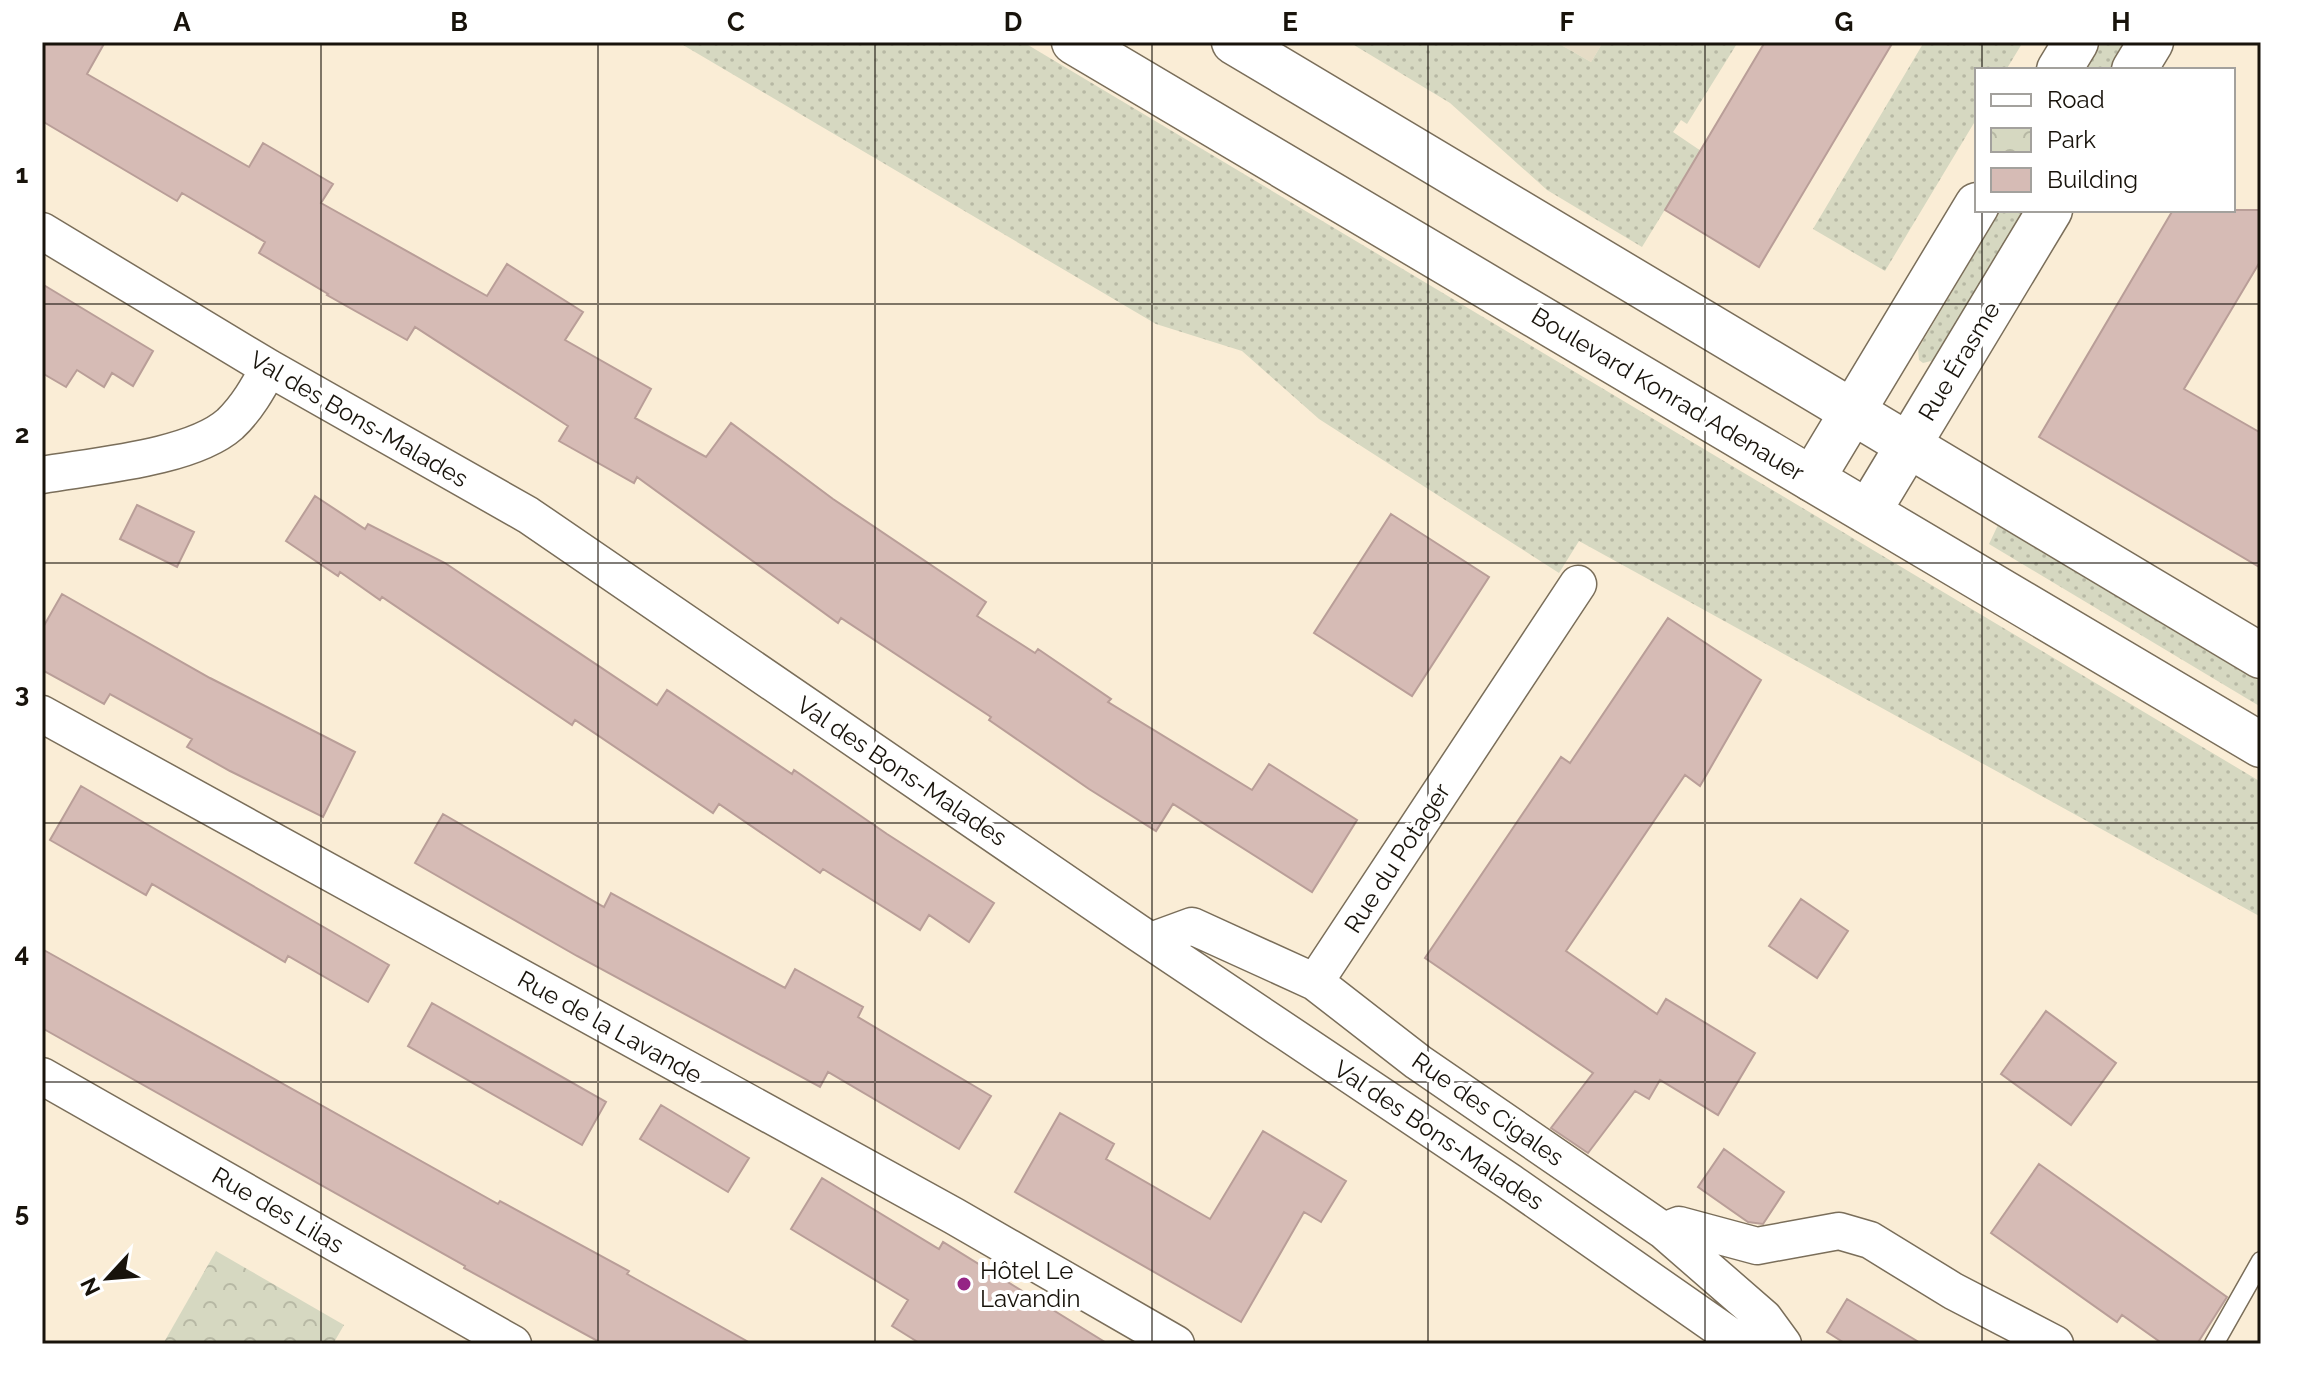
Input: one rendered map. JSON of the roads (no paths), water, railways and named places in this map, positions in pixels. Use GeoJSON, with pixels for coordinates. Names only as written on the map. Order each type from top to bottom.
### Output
{"type":"FeatureCollection","features":[{"type":"Feature","properties":{"kind":"main road","name":"Boulevard Konrad Adenauer"},"geometry":{"type":"LineString","coordinates":[[1074,42],[2261,745]]}},
{"type":"Feature","properties":{"kind":"main road"},"geometry":{"type":"LineString","coordinates":[[1234,42],[2261,656]]}},
{"type":"Feature","properties":{"kind":"main road"},"geometry":{"type":"LineString","coordinates":[[2060,68],[2076,42]]}},
{"type":"Feature","properties":{"kind":"main road"},"geometry":{"type":"LineString","coordinates":[[2135,68],[2151,42]]}},
{"type":"Feature","properties":{"kind":"main road"},"geometry":{"type":"LineString","coordinates":[[1812,479],[1975,208]]}},
{"type":"Feature","properties":{"kind":"main road","name":"Rue Érasme"},"geometry":{"type":"LineString","coordinates":[[1868,512],[2049,212]]}},
{"type":"Feature","properties":{"kind":"street","name":"Val des Bons-Malades"},"geometry":{"type":"LineString","coordinates":[[42,231],[269,368],[528,515],[1523,1191],[1742,1344]]}},
{"type":"Feature","properties":{"kind":"street"},"geometry":{"type":"LineString","coordinates":[[42,475],[194,445],[229,425],[251,399],[269,368]]}},
{"type":"Feature","properties":{"kind":"street","name":"Rue du Potager"},"geometry":{"type":"LineString","coordinates":[[1315,982],[1578,584]]}},
{"type":"Feature","properties":{"kind":"street","name":"Rue de la Lavande"},"geometry":{"type":"LineString","coordinates":[[42,714],[954,1216],[1176,1344]]}},
{"type":"Feature","properties":{"kind":"street"},"geometry":{"type":"LineString","coordinates":[[1151,941],[1192,926],[1315,982]]}},
{"type":"Feature","properties":{"kind":"street","name":"Rue des Cigales"},"geometry":{"type":"LineString","coordinates":[[1315,982],[1418,1062],[1664,1231],[1764,1318],[1783,1344]]}},
{"type":"Feature","properties":{"kind":"street","name":"Rue des Lilas"},"geometry":{"type":"LineString","coordinates":[[42,1076],[513,1344]]}},
{"type":"Feature","properties":{"kind":"street"},"geometry":{"type":"LineString","coordinates":[[1664,1231],[1679,1225],[1757,1246],[1839,1231],[1870,1240],[1953,1291],[2055,1344]]}},
{"type":"Feature","properties":{"kind":"lane"},"geometry":{"type":"LineString","coordinates":[[2214,1344],[2261,1261]]}},
{"type":"Feature","properties":{"kind":"place","name":"Hôtel Le Lavandin"},"geometry":{"type":"Point","coordinates":[964,1284]}}]}
